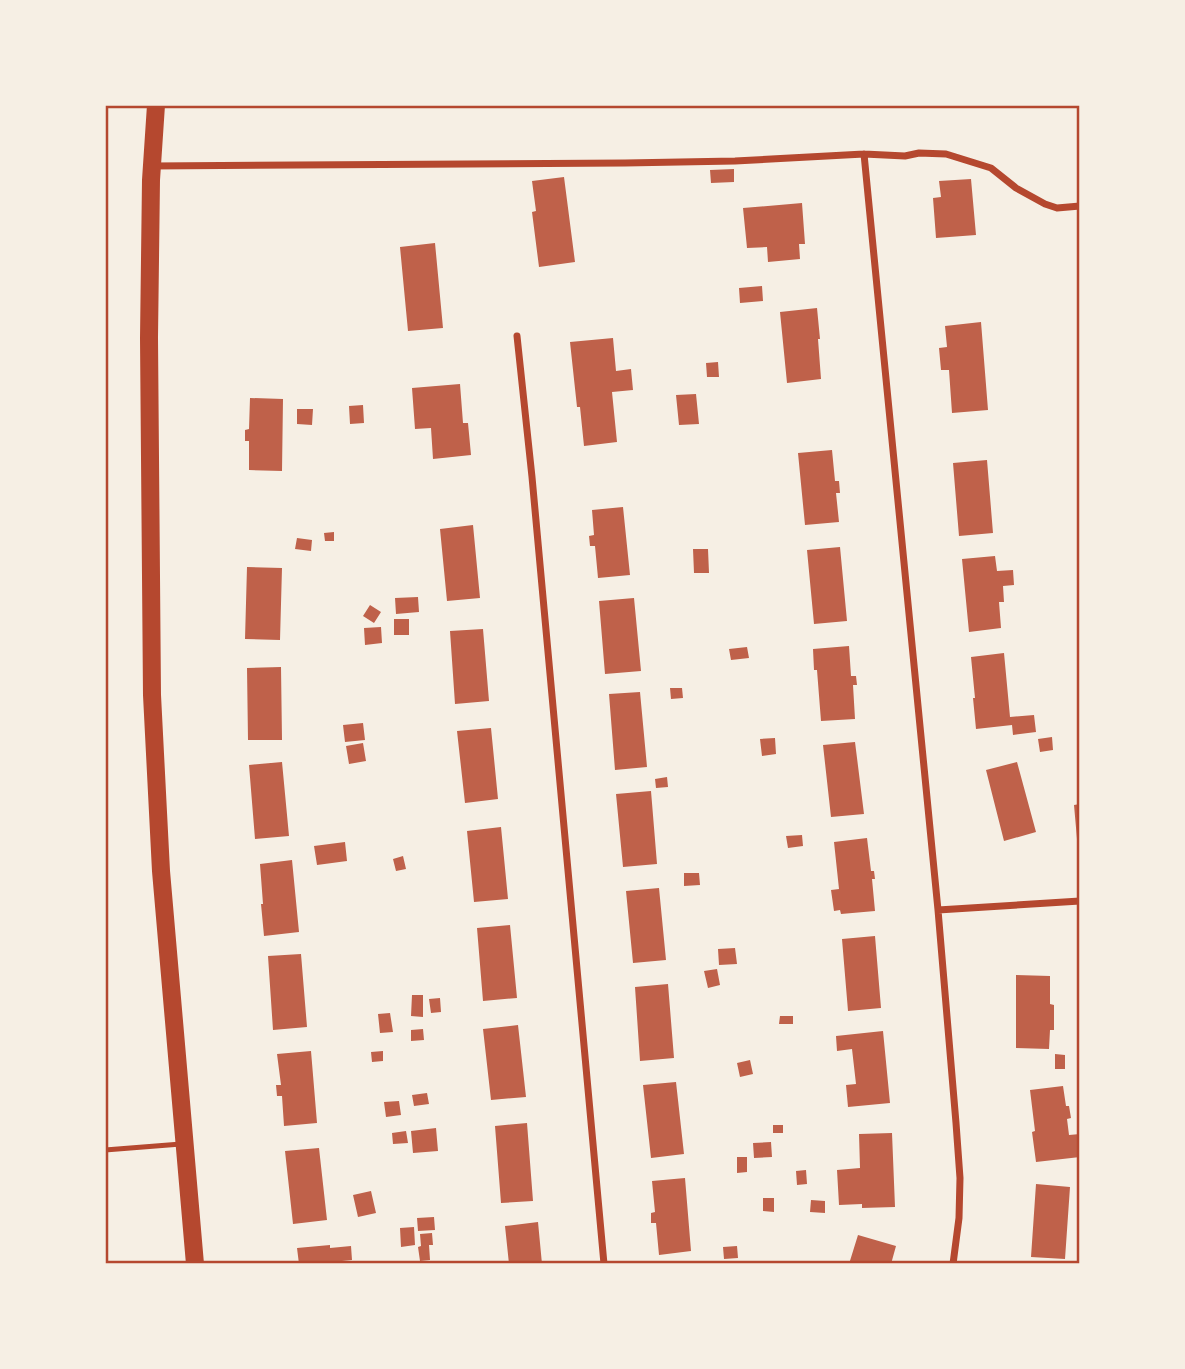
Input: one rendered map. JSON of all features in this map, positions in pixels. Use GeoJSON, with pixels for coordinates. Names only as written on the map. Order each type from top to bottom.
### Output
{"type":"FeatureCollection","features":[{"type":"Feature","properties":{"kind":"main road"},"geometry":{"type":"LineString","coordinates":[[156,105],[152,166],[149,338],[152,695],[161,871],[195,1264]]}},
{"type":"Feature","properties":{"kind":"street"},"geometry":{"type":"LineString","coordinates":[[152,166],[680,162],[946,153],[991,168],[1016,188],[1045,204],[1057,208],[1080,206]]}},
{"type":"Feature","properties":{"kind":"street"},"geometry":{"type":"LineString","coordinates":[[864,154],[938,910],[960,1178],[959,1218],[953,1264]]}},
{"type":"Feature","properties":{"kind":"street"},"geometry":{"type":"LineString","coordinates":[[517,335],[604,1264]]}},
{"type":"Feature","properties":{"kind":"street"},"geometry":{"type":"LineString","coordinates":[[938,910],[1080,901]]}},
{"type":"Feature","properties":{"kind":"lane"},"geometry":{"type":"LineString","coordinates":[[105,1150],[184,1144]]}},
{"type":"Feature","properties":{"kind":"building"},"geometry":{"type":"Polygon","coordinates":[[[734,169],[734,182],[711,183],[710,170],[734,169]]]}},
{"type":"Feature","properties":{"kind":"building"},"geometry":{"type":"Polygon","coordinates":[[[564,177],[575,262],[539,267],[532,212],[536,211],[532,181],[564,177]]]}},
{"type":"Feature","properties":{"kind":"building"},"geometry":{"type":"Polygon","coordinates":[[[971,179],[976,235],[936,238],[933,198],[941,197],[939,181],[971,179]]]}},
{"type":"Feature","properties":{"kind":"building"},"geometry":{"type":"Polygon","coordinates":[[[802,203],[805,244],[799,244],[800,259],[768,262],[767,247],[747,248],[743,208],[802,203]]]}},
{"type":"Feature","properties":{"kind":"building"},"geometry":{"type":"Polygon","coordinates":[[[435,243],[443,328],[408,331],[400,247],[435,243]]]}},
{"type":"Feature","properties":{"kind":"building"},"geometry":{"type":"Polygon","coordinates":[[[762,286],[763,301],[740,303],[739,288],[762,286]]]}},
{"type":"Feature","properties":{"kind":"building"},"geometry":{"type":"Polygon","coordinates":[[[817,308],[821,379],[787,383],[780,312],[817,308]]]}},
{"type":"Feature","properties":{"kind":"building"},"geometry":{"type":"Polygon","coordinates":[[[981,322],[988,410],[952,413],[949,370],[941,370],[939,348],[947,347],[945,326],[981,322]]]}},
{"type":"Feature","properties":{"kind":"building"},"geometry":{"type":"Polygon","coordinates":[[[613,338],[616,371],[631,369],[633,390],[612,392],[617,442],[584,446],[570,342],[613,338]]]}},
{"type":"Feature","properties":{"kind":"building"},"geometry":{"type":"Polygon","coordinates":[[[718,362],[719,377],[707,377],[706,363],[718,362]]]}},
{"type":"Feature","properties":{"kind":"building"},"geometry":{"type":"Polygon","coordinates":[[[460,384],[463,423],[468,423],[471,455],[433,459],[431,428],[415,429],[412,388],[460,384]]]}},
{"type":"Feature","properties":{"kind":"building"},"geometry":{"type":"Polygon","coordinates":[[[696,394],[699,424],[679,425],[676,395],[696,394]]]}},
{"type":"Feature","properties":{"kind":"building"},"geometry":{"type":"Polygon","coordinates":[[[250,398],[283,399],[282,471],[249,470],[249,441],[245,441],[245,430],[249,429],[250,398]]]}},
{"type":"Feature","properties":{"kind":"building"},"geometry":{"type":"Polygon","coordinates":[[[363,405],[364,423],[350,424],[349,406],[363,405]]]}},
{"type":"Feature","properties":{"kind":"building"},"geometry":{"type":"Polygon","coordinates":[[[297,409],[313,409],[312,425],[297,424],[297,409]]]}},
{"type":"Feature","properties":{"kind":"building"},"geometry":{"type":"Polygon","coordinates":[[[832,450],[835,481],[839,481],[840,493],[836,493],[839,522],[805,525],[798,453],[832,450]]]}},
{"type":"Feature","properties":{"kind":"building"},"geometry":{"type":"Polygon","coordinates":[[[987,460],[993,533],[959,536],[953,463],[987,460]]]}},
{"type":"Feature","properties":{"kind":"building"},"geometry":{"type":"Polygon","coordinates":[[[623,507],[630,575],[598,578],[595,546],[590,546],[589,536],[594,535],[592,510],[623,507]]]}},
{"type":"Feature","properties":{"kind":"building"},"geometry":{"type":"Polygon","coordinates":[[[473,525],[480,598],[447,601],[440,529],[473,525]]]}},
{"type":"Feature","properties":{"kind":"building"},"geometry":{"type":"Polygon","coordinates":[[[334,532],[334,541],[325,541],[324,533],[334,532]]]}},
{"type":"Feature","properties":{"kind":"building"},"geometry":{"type":"Polygon","coordinates":[[[297,538],[312,540],[311,551],[295,549],[297,538]]]}},
{"type":"Feature","properties":{"kind":"building"},"geometry":{"type":"Polygon","coordinates":[[[840,547],[847,621],[814,624],[807,550],[840,547]]]}},
{"type":"Feature","properties":{"kind":"building"},"geometry":{"type":"Polygon","coordinates":[[[693,549],[708,549],[709,573],[694,573],[693,549]]]}},
{"type":"Feature","properties":{"kind":"building"},"geometry":{"type":"Polygon","coordinates":[[[995,556],[997,571],[1013,570],[1014,585],[1003,586],[1004,602],[999,602],[1001,628],[969,632],[962,559],[995,556]]]}},
{"type":"Feature","properties":{"kind":"building"},"geometry":{"type":"Polygon","coordinates":[[[247,567],[282,568],[280,640],[245,639],[247,567]]]}},
{"type":"Feature","properties":{"kind":"building"},"geometry":{"type":"Polygon","coordinates":[[[418,597],[419,612],[396,614],[395,598],[418,597]]]}},
{"type":"Feature","properties":{"kind":"building"},"geometry":{"type":"Polygon","coordinates":[[[634,598],[641,671],[605,674],[599,601],[634,598]]]}},
{"type":"Feature","properties":{"kind":"building"},"geometry":{"type":"Polygon","coordinates":[[[370,605],[381,612],[374,623],[363,616],[370,605]]]}},
{"type":"Feature","properties":{"kind":"building"},"geometry":{"type":"Polygon","coordinates":[[[394,619],[409,619],[409,635],[394,635],[394,619]]]}},
{"type":"Feature","properties":{"kind":"building"},"geometry":{"type":"Polygon","coordinates":[[[381,627],[382,643],[365,645],[364,628],[381,627]]]}},
{"type":"Feature","properties":{"kind":"building"},"geometry":{"type":"Polygon","coordinates":[[[483,629],[489,701],[455,704],[450,631],[483,629]]]}},
{"type":"Feature","properties":{"kind":"building"},"geometry":{"type":"Polygon","coordinates":[[[849,646],[851,676],[856,676],[857,685],[853,685],[855,719],[821,721],[813,649],[849,646]]]}},
{"type":"Feature","properties":{"kind":"building"},"geometry":{"type":"Polygon","coordinates":[[[747,647],[749,658],[731,660],[729,649],[747,647]]]}},
{"type":"Feature","properties":{"kind":"building"},"geometry":{"type":"Polygon","coordinates":[[[1004,653],[1010,717],[1034,715],[1036,732],[1013,735],[1012,725],[976,729],[971,657],[1004,653]]]}},
{"type":"Feature","properties":{"kind":"building"},"geometry":{"type":"Polygon","coordinates":[[[281,667],[282,740],[248,740],[247,668],[281,667]]]}},
{"type":"Feature","properties":{"kind":"building"},"geometry":{"type":"Polygon","coordinates":[[[670,688],[682,688],[683,698],[671,699],[670,688]]]}},
{"type":"Feature","properties":{"kind":"building"},"geometry":{"type":"Polygon","coordinates":[[[640,692],[647,767],[615,770],[609,694],[640,692]]]}},
{"type":"Feature","properties":{"kind":"building"},"geometry":{"type":"Polygon","coordinates":[[[363,723],[365,740],[345,742],[343,725],[363,723]]]}},
{"type":"Feature","properties":{"kind":"building"},"geometry":{"type":"Polygon","coordinates":[[[491,728],[498,799],[465,803],[457,731],[491,728]]]}},
{"type":"Feature","properties":{"kind":"building"},"geometry":{"type":"Polygon","coordinates":[[[1052,737],[1053,750],[1040,752],[1038,739],[1052,737]]]}},
{"type":"Feature","properties":{"kind":"building"},"geometry":{"type":"Polygon","coordinates":[[[775,738],[776,754],[762,756],[760,739],[775,738]]]}},
{"type":"Feature","properties":{"kind":"building"},"geometry":{"type":"Polygon","coordinates":[[[855,742],[864,814],[831,817],[823,745],[855,742]]]}},
{"type":"Feature","properties":{"kind":"building"},"geometry":{"type":"Polygon","coordinates":[[[363,743],[366,761],[349,764],[346,746],[363,743]]]}},
{"type":"Feature","properties":{"kind":"building"},"geometry":{"type":"Polygon","coordinates":[[[282,762],[289,836],[255,839],[249,765],[282,762]]]}},
{"type":"Feature","properties":{"kind":"building"},"geometry":{"type":"Polygon","coordinates":[[[1017,762],[1036,832],[1004,841],[986,770],[1017,762]]]}},
{"type":"Feature","properties":{"kind":"building"},"geometry":{"type":"Polygon","coordinates":[[[667,777],[668,787],[656,788],[655,779],[667,777]]]}},
{"type":"Feature","properties":{"kind":"building"},"geometry":{"type":"Polygon","coordinates":[[[651,791],[657,864],[623,867],[616,794],[651,791]]]}},
{"type":"Feature","properties":{"kind":"building"},"geometry":{"type":"Polygon","coordinates":[[[1080,804],[1080,839],[1077,839],[1074,805],[1080,804]]]}},
{"type":"Feature","properties":{"kind":"building"},"geometry":{"type":"Polygon","coordinates":[[[501,827],[508,899],[474,902],[467,831],[501,827]]]}},
{"type":"Feature","properties":{"kind":"building"},"geometry":{"type":"Polygon","coordinates":[[[802,835],[803,846],[788,848],[786,836],[802,835]]]}},
{"type":"Feature","properties":{"kind":"building"},"geometry":{"type":"Polygon","coordinates":[[[867,838],[871,871],[874,871],[875,879],[872,879],[875,911],[841,914],[840,910],[834,911],[831,890],[839,889],[834,842],[867,838]]]}},
{"type":"Feature","properties":{"kind":"building"},"geometry":{"type":"Polygon","coordinates":[[[345,842],[347,861],[317,865],[314,846],[345,842]]]}},
{"type":"Feature","properties":{"kind":"building"},"geometry":{"type":"Polygon","coordinates":[[[403,856],[406,869],[396,871],[393,859],[403,856]]]}},
{"type":"Feature","properties":{"kind":"building"},"geometry":{"type":"Polygon","coordinates":[[[292,860],[299,932],[264,936],[260,864],[292,860]]]}},
{"type":"Feature","properties":{"kind":"building"},"geometry":{"type":"Polygon","coordinates":[[[684,873],[699,873],[700,885],[684,886],[684,873]]]}},
{"type":"Feature","properties":{"kind":"building"},"geometry":{"type":"Polygon","coordinates":[[[659,888],[666,960],[633,963],[626,891],[659,888]]]}},
{"type":"Feature","properties":{"kind":"building"},"geometry":{"type":"Polygon","coordinates":[[[510,925],[517,998],[483,1001],[477,928],[510,925]]]}},
{"type":"Feature","properties":{"kind":"building"},"geometry":{"type":"Polygon","coordinates":[[[875,936],[881,1008],[848,1011],[842,939],[875,936]]]}},
{"type":"Feature","properties":{"kind":"building"},"geometry":{"type":"Polygon","coordinates":[[[735,948],[737,964],[719,965],[718,949],[735,948]]]}},
{"type":"Feature","properties":{"kind":"building"},"geometry":{"type":"Polygon","coordinates":[[[301,954],[307,1027],[273,1030],[268,956],[301,954]]]}},
{"type":"Feature","properties":{"kind":"building"},"geometry":{"type":"Polygon","coordinates":[[[717,969],[720,985],[708,988],[704,971],[717,969]]]}},
{"type":"Feature","properties":{"kind":"building"},"geometry":{"type":"Polygon","coordinates":[[[1016,975],[1050,976],[1054,1030],[1050,1030],[1049,1049],[1016,1048],[1016,975]]]}},
{"type":"Feature","properties":{"kind":"building"},"geometry":{"type":"Polygon","coordinates":[[[668,984],[674,1058],[640,1061],[635,987],[668,984]]]}},
{"type":"Feature","properties":{"kind":"building"},"geometry":{"type":"Polygon","coordinates":[[[412,995],[423,995],[423,1017],[411,1016],[412,995]]]}},
{"type":"Feature","properties":{"kind":"building"},"geometry":{"type":"Polygon","coordinates":[[[440,998],[441,1012],[431,1013],[429,999],[440,998]]]}},
{"type":"Feature","properties":{"kind":"building"},"geometry":{"type":"Polygon","coordinates":[[[390,1013],[393,1032],[380,1033],[378,1014],[390,1013]]]}},
{"type":"Feature","properties":{"kind":"building"},"geometry":{"type":"Polygon","coordinates":[[[780,1016],[793,1016],[793,1024],[779,1024],[780,1016]]]}},
{"type":"Feature","properties":{"kind":"building"},"geometry":{"type":"Polygon","coordinates":[[[518,1025],[526,1097],[491,1100],[483,1029],[518,1025]]]}},
{"type":"Feature","properties":{"kind":"building"},"geometry":{"type":"Polygon","coordinates":[[[423,1029],[424,1040],[411,1041],[411,1030],[423,1029]]]}},
{"type":"Feature","properties":{"kind":"building"},"geometry":{"type":"Polygon","coordinates":[[[883,1031],[890,1103],[848,1107],[846,1085],[856,1084],[852,1049],[837,1051],[836,1036],[883,1031]]]}},
{"type":"Feature","properties":{"kind":"building"},"geometry":{"type":"Polygon","coordinates":[[[311,1051],[317,1123],[284,1126],[282,1096],[277,1096],[276,1085],[281,1085],[277,1054],[311,1051]]]}},
{"type":"Feature","properties":{"kind":"building"},"geometry":{"type":"Polygon","coordinates":[[[383,1051],[383,1061],[372,1062],[371,1052],[383,1051]]]}},
{"type":"Feature","properties":{"kind":"building"},"geometry":{"type":"Polygon","coordinates":[[[1055,1054],[1065,1055],[1065,1069],[1055,1069],[1055,1054]]]}},
{"type":"Feature","properties":{"kind":"building"},"geometry":{"type":"Polygon","coordinates":[[[750,1060],[753,1074],[740,1077],[737,1063],[750,1060]]]}},
{"type":"Feature","properties":{"kind":"building"},"geometry":{"type":"Polygon","coordinates":[[[676,1082],[684,1154],[651,1158],[643,1085],[676,1082]]]}},
{"type":"Feature","properties":{"kind":"building"},"geometry":{"type":"Polygon","coordinates":[[[1063,1086],[1071,1118],[1067,1119],[1069,1135],[1080,1134],[1080,1157],[1036,1162],[1030,1090],[1063,1086]]]}},
{"type":"Feature","properties":{"kind":"building"},"geometry":{"type":"Polygon","coordinates":[[[427,1093],[429,1104],[414,1106],[412,1095],[427,1093]]]}},
{"type":"Feature","properties":{"kind":"building"},"geometry":{"type":"Polygon","coordinates":[[[399,1101],[401,1115],[386,1117],[384,1102],[399,1101]]]}},
{"type":"Feature","properties":{"kind":"building"},"geometry":{"type":"Polygon","coordinates":[[[527,1123],[533,1201],[501,1203],[495,1126],[527,1123]]]}},
{"type":"Feature","properties":{"kind":"building"},"geometry":{"type":"Polygon","coordinates":[[[773,1125],[783,1125],[783,1133],[773,1133],[773,1125]]]}},
{"type":"Feature","properties":{"kind":"building"},"geometry":{"type":"Polygon","coordinates":[[[436,1128],[438,1151],[413,1153],[411,1131],[436,1128]]]}},
{"type":"Feature","properties":{"kind":"building"},"geometry":{"type":"Polygon","coordinates":[[[406,1131],[408,1143],[393,1144],[392,1133],[406,1131]]]}},
{"type":"Feature","properties":{"kind":"building"},"geometry":{"type":"Polygon","coordinates":[[[892,1133],[895,1207],[862,1208],[862,1204],[839,1205],[837,1170],[860,1168],[859,1134],[892,1133]]]}},
{"type":"Feature","properties":{"kind":"building"},"geometry":{"type":"Polygon","coordinates":[[[771,1142],[772,1157],[754,1158],[753,1143],[771,1142]]]}},
{"type":"Feature","properties":{"kind":"building"},"geometry":{"type":"Polygon","coordinates":[[[319,1148],[327,1220],[293,1224],[285,1151],[319,1148]]]}},
{"type":"Feature","properties":{"kind":"building"},"geometry":{"type":"Polygon","coordinates":[[[737,1157],[747,1157],[747,1172],[737,1173],[737,1157]]]}},
{"type":"Feature","properties":{"kind":"building"},"geometry":{"type":"Polygon","coordinates":[[[806,1170],[807,1184],[797,1185],[796,1171],[806,1170]]]}},
{"type":"Feature","properties":{"kind":"building"},"geometry":{"type":"Polygon","coordinates":[[[685,1178],[691,1251],[659,1255],[656,1223],[651,1223],[651,1213],[655,1212],[652,1181],[685,1178]]]}},
{"type":"Feature","properties":{"kind":"building"},"geometry":{"type":"Polygon","coordinates":[[[1036,1184],[1070,1187],[1065,1259],[1031,1257],[1036,1184]]]}},
{"type":"Feature","properties":{"kind":"building"},"geometry":{"type":"Polygon","coordinates":[[[371,1191],[376,1213],[358,1217],[353,1195],[371,1191]]]}},
{"type":"Feature","properties":{"kind":"building"},"geometry":{"type":"Polygon","coordinates":[[[763,1198],[774,1198],[774,1212],[763,1211],[763,1198]]]}},
{"type":"Feature","properties":{"kind":"building"},"geometry":{"type":"Polygon","coordinates":[[[811,1200],[825,1201],[825,1213],[810,1212],[811,1200]]]}},
{"type":"Feature","properties":{"kind":"building"},"geometry":{"type":"Polygon","coordinates":[[[434,1217],[435,1230],[418,1231],[417,1218],[434,1217]]]}},
{"type":"Feature","properties":{"kind":"building"},"geometry":{"type":"Polygon","coordinates":[[[538,1222],[542,1264],[509,1264],[505,1226],[538,1222]]]}},
{"type":"Feature","properties":{"kind":"building"},"geometry":{"type":"Polygon","coordinates":[[[414,1227],[415,1245],[401,1247],[400,1228],[414,1227]]]}},
{"type":"Feature","properties":{"kind":"building"},"geometry":{"type":"Polygon","coordinates":[[[432,1233],[433,1245],[429,1245],[430,1260],[420,1261],[420,1234],[432,1233]]]}},
{"type":"Feature","properties":{"kind":"building"},"geometry":{"type":"Polygon","coordinates":[[[858,1235],[896,1246],[891,1264],[849,1264],[858,1235]]]}},
{"type":"Feature","properties":{"kind":"building"},"geometry":{"type":"Polygon","coordinates":[[[330,1245],[330,1248],[351,1246],[352,1260],[332,1264],[299,1264],[297,1248],[330,1245]]]}},
{"type":"Feature","properties":{"kind":"building"},"geometry":{"type":"Polygon","coordinates":[[[737,1246],[738,1258],[724,1259],[723,1247],[737,1246]]]}}]}
